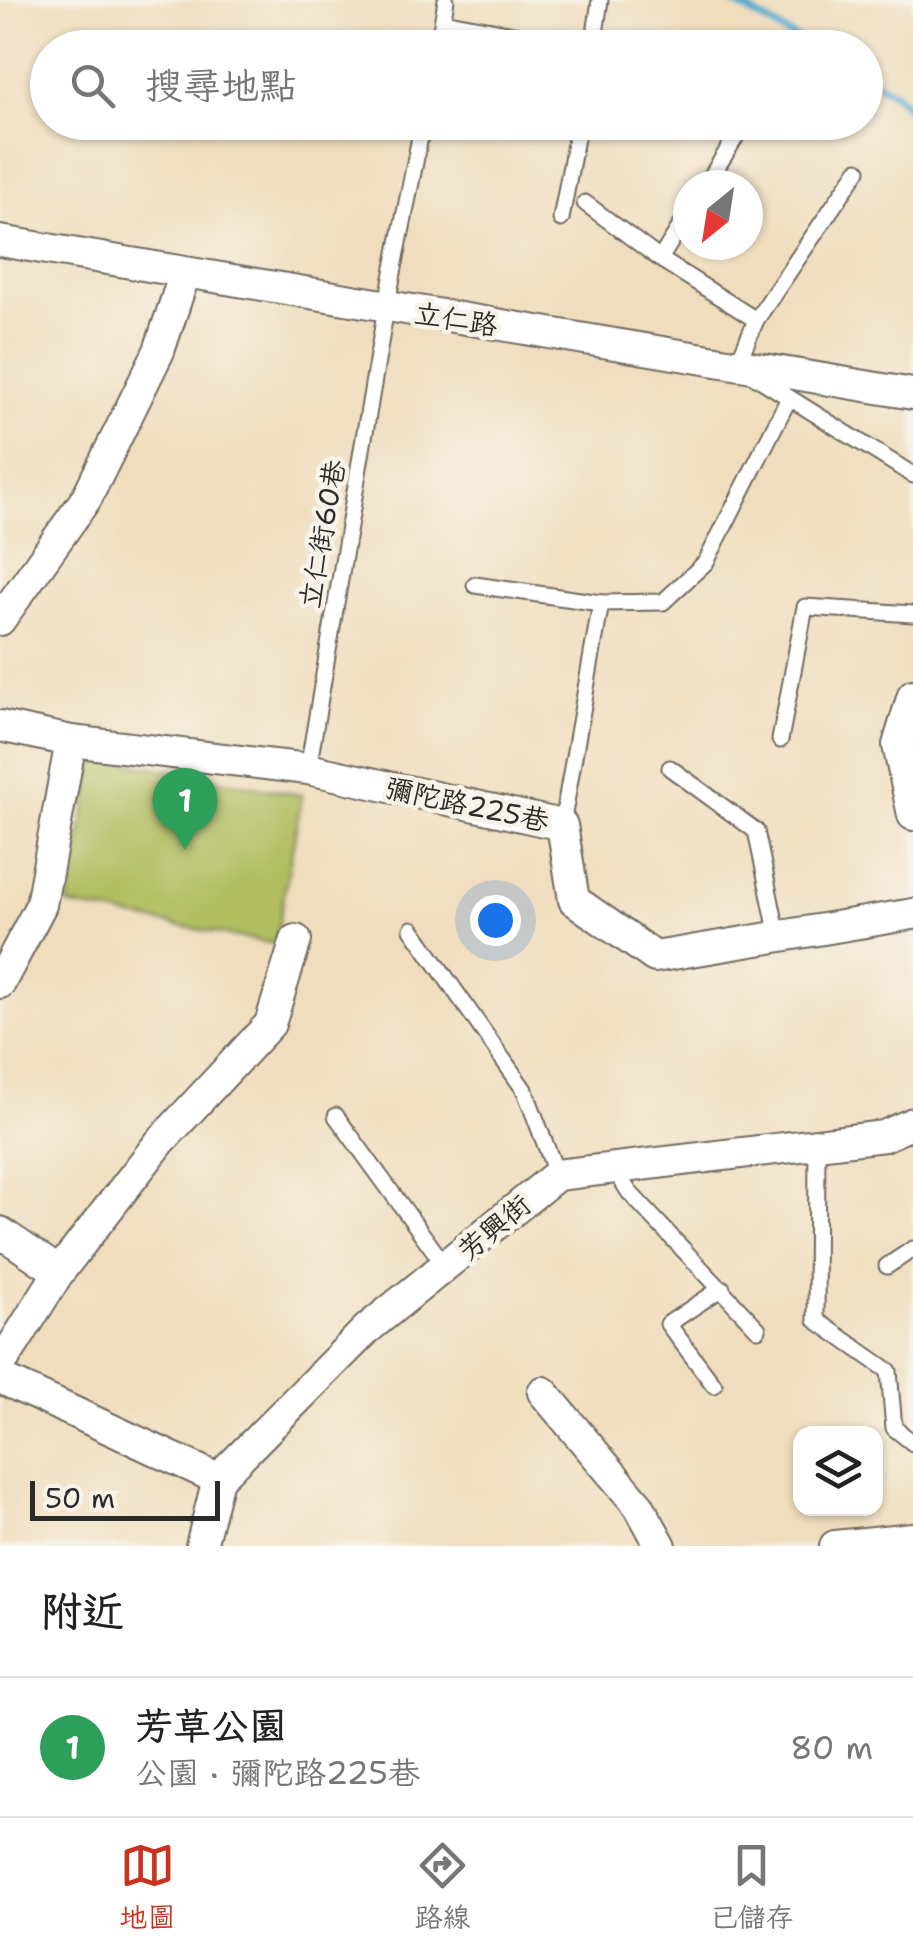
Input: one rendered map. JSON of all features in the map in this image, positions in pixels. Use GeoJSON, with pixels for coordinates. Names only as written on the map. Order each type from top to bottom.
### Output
{"type":"FeatureCollection","features":[{"type":"Feature","properties":{"kind":"street","name":"立仁路"},"geometry":{"type":"LineString","coordinates":[[0,241],[913,394]]}},
{"type":"Feature","properties":{"kind":"street"},"geometry":{"type":"LineString","coordinates":[[2,616],[86,499],[159,352],[185,273]]}},
{"type":"Feature","properties":{"kind":"street"},"geometry":{"type":"LineString","coordinates":[[913,695],[898,745],[913,815]]}},
{"type":"Feature","properties":{"kind":"street","name":"彌陀路225巷"},"geometry":{"type":"LineString","coordinates":[[0,726],[71,741],[308,770],[562,825],[574,900],[655,957],[913,914]]}},
{"type":"Feature","properties":{"kind":"street"},"geometry":{"type":"LineString","coordinates":[[0,983],[41,906],[71,741]]}},
{"type":"Feature","properties":{"kind":"street"},"geometry":{"type":"LineString","coordinates":[[0,1366],[60,1272],[160,1142],[270,1024],[296,940]]}},
{"type":"Feature","properties":{"kind":"street","name":"芳興街"},"geometry":{"type":"LineString","coordinates":[[218,1479],[366,1329],[557,1175],[884,1136],[913,1123]]}},
{"type":"Feature","properties":{"kind":"street"},"geometry":{"type":"LineString","coordinates":[[0,1232],[60,1272]]}},
{"type":"Feature","properties":{"kind":"street"},"geometry":{"type":"LineString","coordinates":[[0,1378],[218,1479],[201,1546]]}},
{"type":"Feature","properties":{"kind":"street"},"geometry":{"type":"LineString","coordinates":[[543,1392],[640,1506],[661,1546]]}},
{"type":"Feature","properties":{"kind":"street"},"geometry":{"type":"LineString","coordinates":[[835,1546],[913,1538]]}},
{"type":"Feature","properties":{"kind":"lane"},"geometry":{"type":"LineString","coordinates":[[442,30],[446,0]]}},
{"type":"Feature","properties":{"kind":"lane"},"geometry":{"type":"LineString","coordinates":[[594,30],[600,0]]}},
{"type":"Feature","properties":{"kind":"lane"},"geometry":{"type":"LineString","coordinates":[[444,21],[493,30]]}},
{"type":"Feature","properties":{"kind":"lane","name":"立仁街60巷"},"geometry":{"type":"LineString","coordinates":[[308,770],[386,308],[419,140]]}},
{"type":"Feature","properties":{"kind":"lane"},"geometry":{"type":"LineString","coordinates":[[561,219],[576,140]]}},
{"type":"Feature","properties":{"kind":"lane"},"geometry":{"type":"LineString","coordinates":[[715,170],[734,140]]}},
{"type":"Feature","properties":{"kind":"lane"},"geometry":{"type":"LineString","coordinates":[[858,170],[756,320],[737,364],[913,475]]}},
{"type":"Feature","properties":{"kind":"lane"},"geometry":{"type":"LineString","coordinates":[[586,202],[660,259],[756,320]]}},
{"type":"Feature","properties":{"kind":"lane"},"geometry":{"type":"LineString","coordinates":[[660,259],[673,238]]}},
{"type":"Feature","properties":{"kind":"lane"},"geometry":{"type":"LineString","coordinates":[[475,585],[601,603],[664,602],[706,562],[790,398]]}},
{"type":"Feature","properties":{"kind":"lane"},"geometry":{"type":"LineString","coordinates":[[562,825],[601,603]]}},
{"type":"Feature","properties":{"kind":"lane"},"geometry":{"type":"LineString","coordinates":[[780,740],[805,607],[913,614]]}},
{"type":"Feature","properties":{"kind":"lane"},"geometry":{"type":"LineString","coordinates":[[670,768],[756,830],[778,936]]}},
{"type":"Feature","properties":{"kind":"lane"},"geometry":{"type":"LineString","coordinates":[[412,929],[525,1091],[557,1175]]}},
{"type":"Feature","properties":{"kind":"lane"},"geometry":{"type":"LineString","coordinates":[[336,1116],[446,1267]]}},
{"type":"Feature","properties":{"kind":"lane"},"geometry":{"type":"LineString","coordinates":[[817,1144],[816,1320],[890,1371],[894,1428],[913,1443]]}},
{"type":"Feature","properties":{"kind":"lane"},"geometry":{"type":"LineString","coordinates":[[614,1168],[628,1192],[758,1329]]}},
{"type":"Feature","properties":{"kind":"lane"},"geometry":{"type":"LineString","coordinates":[[886,1266],[913,1249]]}},
{"type":"Feature","properties":{"kind":"lane"},"geometry":{"type":"LineString","coordinates":[[714,1385],[668,1324],[722,1288]]}},
{"type":"Feature","properties":{"kind":"green space"},"geometry":{"type":"Polygon","coordinates":[[[95,757],[302,795],[275,944],[68,905],[95,757]]]}},
{"type":"Feature","properties":{"kind":"waterway"},"geometry":{"type":"LineString","coordinates":[[730,0],[781,30]]}},
{"type":"Feature","properties":{"kind":"waterway"},"geometry":{"type":"LineString","coordinates":[[883,87],[913,113]]}},
{"type":"Feature","properties":{"kind":"place","name":"芳草公園"},"geometry":{"type":"Point","coordinates":[185,850]}}]}
